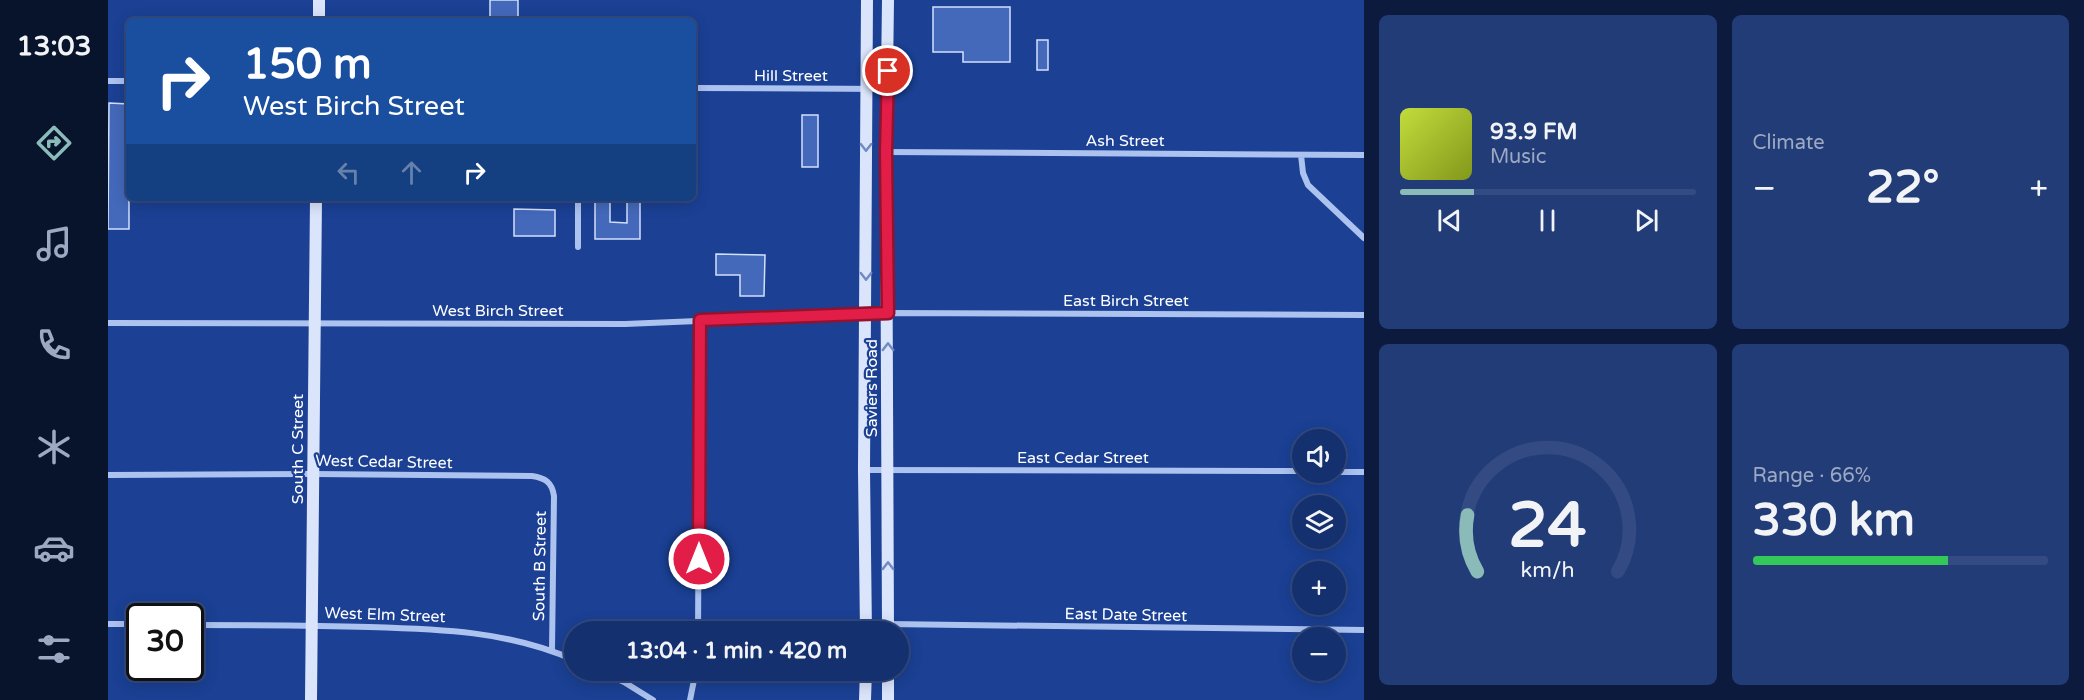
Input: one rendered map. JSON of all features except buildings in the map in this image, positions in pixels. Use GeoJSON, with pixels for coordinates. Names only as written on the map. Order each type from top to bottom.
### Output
{"type":"FeatureCollection","features":[{"type":"Feature","properties":{"kind":"main road"},"geometry":{"type":"LineString","coordinates":[[319,18],[320,0]]}},
{"type":"Feature","properties":{"kind":"main road","name":"Saviers Road"},"geometry":{"type":"LineString","coordinates":[[866,621],[864,470],[867,0]]}},
{"type":"Feature","properties":{"kind":"main road","name":"Saviers Road"},"geometry":{"type":"LineString","coordinates":[[888,0],[886,152],[888,621]]}},
{"type":"Feature","properties":{"kind":"main road","name":"South C Street"},"geometry":{"type":"LineString","coordinates":[[311,700],[316,201]]}},
{"type":"Feature","properties":{"kind":"main road"},"geometry":{"type":"LineString","coordinates":[[866,681],[866,700]]}},
{"type":"Feature","properties":{"kind":"main road"},"geometry":{"type":"LineString","coordinates":[[888,681],[888,700]]}},
{"type":"Feature","properties":{"kind":"street"},"geometry":{"type":"LineString","coordinates":[[108,81],[126,81]]}},
{"type":"Feature","properties":{"kind":"street","name":"Hill Street"},"geometry":{"type":"LineString","coordinates":[[696,88],[888,89]]}},
{"type":"Feature","properties":{"kind":"street","name":"Ash Street"},"geometry":{"type":"LineString","coordinates":[[886,152],[1364,155]]}},
{"type":"Feature","properties":{"kind":"street"},"geometry":{"type":"LineString","coordinates":[[1301,155],[1303,173],[1308,185],[1364,238]]}},
{"type":"Feature","properties":{"kind":"street"},"geometry":{"type":"LineString","coordinates":[[578,201],[578,247]]}},
{"type":"Feature","properties":{"kind":"street","name":"West Birch Street"},"geometry":{"type":"LineString","coordinates":[[108,323],[626,324],[888,313]]}},
{"type":"Feature","properties":{"kind":"street","name":"East Birch Street"},"geometry":{"type":"LineString","coordinates":[[888,313],[1364,315]]}},
{"type":"Feature","properties":{"kind":"street"},"geometry":{"type":"LineString","coordinates":[[699,621],[700,320]]}},
{"type":"Feature","properties":{"kind":"street","name":"East Cedar Street"},"geometry":{"type":"LineString","coordinates":[[864,470],[1292,471]]}},
{"type":"Feature","properties":{"kind":"street"},"geometry":{"type":"LineString","coordinates":[[1346,472],[1364,472]]}},
{"type":"Feature","properties":{"kind":"street","name":"West Cedar Street"},"geometry":{"type":"LineString","coordinates":[[108,475],[532,476],[550,483]]}},
{"type":"Feature","properties":{"kind":"street","name":"South B Street"},"geometry":{"type":"LineString","coordinates":[[550,483],[554,496],[552,650]]}},
{"type":"Feature","properties":{"kind":"street"},"geometry":{"type":"LineString","coordinates":[[108,624],[126,624]]}},
{"type":"Feature","properties":{"kind":"street","name":"West Elm Street"},"geometry":{"type":"LineString","coordinates":[[204,625],[312,625],[440,629],[508,639],[552,650],[564,655]]}},
{"type":"Feature","properties":{"kind":"street","name":"East Date Street"},"geometry":{"type":"LineString","coordinates":[[909,628],[1364,630]]}},
{"type":"Feature","properties":{"kind":"street"},"geometry":{"type":"LineString","coordinates":[[622,681],[653,700]]}},
{"type":"Feature","properties":{"kind":"street"},"geometry":{"type":"LineString","coordinates":[[690,700],[694,681]]}},
{"type":"Feature","properties":{"kind":"route"},"geometry":{"type":"LineString","coordinates":[[699,559],[700,320],[888,313],[886,152],[888,71]]}}]}
